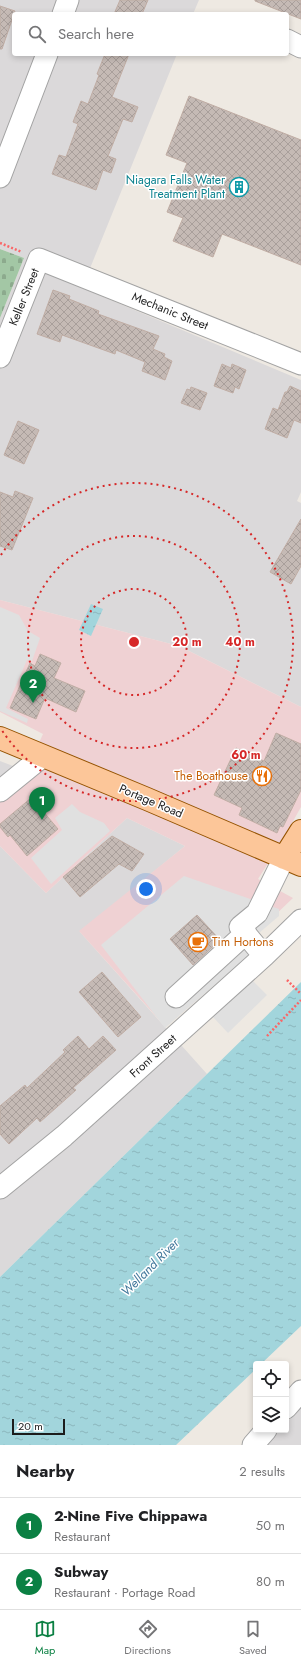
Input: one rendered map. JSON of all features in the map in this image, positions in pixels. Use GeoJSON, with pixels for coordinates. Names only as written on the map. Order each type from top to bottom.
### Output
{"type":"FeatureCollection","features":[{"type":"Feature","properties":{"kind":"main road","name":"Portage Road"},"geometry":{"type":"LineString","coordinates":[[0,738],[147,799],[292,862]]}},
{"type":"Feature","properties":{"kind":"main road"},"geometry":{"type":"LineString","coordinates":[[292,862],[301,830]]}},
{"type":"Feature","properties":{"kind":"street"},"geometry":{"type":"LineString","coordinates":[[64,12],[68,0]]}},
{"type":"Feature","properties":{"kind":"street"},"geometry":{"type":"LineString","coordinates":[[289,41],[301,47]]}},
{"type":"Feature","properties":{"kind":"street"},"geometry":{"type":"LineString","coordinates":[[0,177],[46,56]]}},
{"type":"Feature","properties":{"kind":"street","name":"Keller Street"},"geometry":{"type":"LineString","coordinates":[[0,357],[39,259]]}},
{"type":"Feature","properties":{"kind":"street","name":"Mechanic Street"},"geometry":{"type":"LineString","coordinates":[[39,259],[301,364]]}},
{"type":"Feature","properties":{"kind":"street"},"geometry":{"type":"LineString","coordinates":[[0,791],[43,756]]}},
{"type":"Feature","properties":{"kind":"street"},"geometry":{"type":"LineString","coordinates":[[264,956],[240,927],[257,913],[292,862]]}},
{"type":"Feature","properties":{"kind":"street","name":"Front Street"},"geometry":{"type":"LineString","coordinates":[[0,1188],[246,984],[264,956],[301,920]]}},
{"type":"Feature","properties":{"kind":"street"},"geometry":{"type":"LineString","coordinates":[[176,996],[246,933]]}},
{"type":"Feature","properties":{"kind":"street"},"geometry":{"type":"LineString","coordinates":[[289,1405],[301,1391]]}},
{"type":"Feature","properties":{"kind":"street"},"geometry":{"type":"LineString","coordinates":[[253,1445],[263,1433]]}},
{"type":"Feature","properties":{"kind":"path"},"geometry":{"type":"LineString","coordinates":[[0,243],[39,259]]}},
{"type":"Feature","properties":{"kind":"path"},"geometry":{"type":"LineString","coordinates":[[287,980],[301,994]]}},
{"type":"Feature","properties":{"kind":"path"},"geometry":{"type":"LineString","coordinates":[[267,1036],[301,1000]]}},
{"type":"Feature","properties":{"kind":"shaded area"},"geometry":{"type":"Polygon","coordinates":[[[0,0],[199,0],[194,12],[12,12],[12,56],[176,56],[82,288],[301,380],[301,492],[297,501],[301,503],[301,707],[179,646],[0,600],[0,318],[24,258],[0,249],[0,0]]]}},
{"type":"Feature","properties":{"kind":"shaded area"},"geometry":{"type":"Polygon","coordinates":[[[0,600],[179,646],[301,707],[301,807],[258,879],[293,898],[162,1023],[79,931],[185,846],[127,818],[46,893],[0,846],[0,791],[26,771],[43,734],[0,712],[0,600]]]}},
{"type":"Feature","properties":{"kind":"shaded area"},"geometry":{"type":"Polygon","coordinates":[[[0,607],[19,615],[28,631],[40,638],[32,661],[27,660],[6,708],[28,719],[27,723],[0,711],[0,607]]]}},
{"type":"Feature","properties":{"kind":"shaded area"},"geometry":{"type":"Polygon","coordinates":[[[0,761],[26,771],[0,791],[0,761]]]}},
{"type":"Feature","properties":{"kind":"shaded area"},"geometry":{"type":"Polygon","coordinates":[[[72,804],[80,812],[104,823],[110,831],[51,884],[31,858],[62,830],[55,818],[72,804]]]}},
{"type":"Feature","properties":{"kind":"shaded area"},"geometry":{"type":"Polygon","coordinates":[[[127,818],[185,846],[80,932],[207,1074],[0,1277],[0,846],[46,893],[127,818]]]}},
{"type":"Feature","properties":{"kind":"shaded area"},"geometry":{"type":"Polygon","coordinates":[[[184,876],[279,909],[279,916],[259,933],[264,942],[165,1028],[101,945],[184,876]]]}},
{"type":"Feature","properties":{"kind":"shaded area"},"geometry":{"type":"Polygon","coordinates":[[[252,980],[267,995],[228,1033],[212,1016],[252,980]]]}},
{"type":"Feature","properties":{"kind":"shaded area"},"geometry":{"type":"Polygon","coordinates":[[[301,1407],[301,1445],[266,1445],[277,1433],[289,1433],[289,1420],[301,1407]]]}},
{"type":"Feature","properties":{"kind":"green space"},"geometry":{"type":"Polygon","coordinates":[[[0,249],[24,258],[0,318],[0,249]]]}},
{"type":"Feature","properties":{"kind":"water"},"geometry":{"type":"Polygon","coordinates":[[[91,604],[103,609],[91,636],[79,630],[91,604]]]}},
{"type":"Feature","properties":{"kind":"water","name":"Welland River"},"geometry":{"type":"Polygon","coordinates":[[[301,982],[301,1326],[264,1361],[253,1361],[253,1372],[176,1445],[0,1445],[0,1277],[301,982]]]}},
{"type":"Feature","properties":{"kind":"building"},"geometry":{"type":"Polygon","coordinates":[[[120,0],[148,0],[143,12],[115,12],[120,0]]]}},
{"type":"Feature","properties":{"kind":"building"},"geometry":{"type":"Polygon","coordinates":[[[301,0],[301,19],[289,14],[289,12],[283,12],[255,1],[301,0]]]}},
{"type":"Feature","properties":{"kind":"building"},"geometry":{"type":"Polygon","coordinates":[[[0,6],[15,11],[12,12],[12,20],[2,49],[0,49],[0,6]]]}},
{"type":"Feature","properties":{"kind":"building"},"geometry":{"type":"Polygon","coordinates":[[[104,56],[128,56],[112,97],[138,107],[132,122],[123,119],[108,156],[116,159],[111,173],[103,170],[96,190],[52,174],[59,155],[66,157],[78,124],[73,122],[81,101],[88,104],[99,75],[97,74],[104,56]]]}},
{"type":"Feature","properties":{"kind":"building","name":"Niagara Falls Water Treatment Plant"},"geometry":{"type":"Polygon","coordinates":[[[189,96],[301,140],[301,265],[222,234],[213,257],[173,241],[183,218],[167,212],[187,163],[166,155],[189,96]]]}},
{"type":"Feature","properties":{"kind":"building"},"geometry":{"type":"Polygon","coordinates":[[[53,290],[70,296],[69,299],[99,311],[98,314],[159,336],[153,349],[165,354],[164,357],[172,361],[165,380],[142,371],[145,362],[116,350],[115,354],[62,335],[60,342],[37,334],[53,290]]]}},
{"type":"Feature","properties":{"kind":"building"},"geometry":{"type":"Polygon","coordinates":[[[222,364],[231,368],[232,364],[246,370],[239,389],[235,387],[233,393],[214,386],[222,364]]]}},
{"type":"Feature","properties":{"kind":"building"},"geometry":{"type":"Polygon","coordinates":[[[290,386],[301,391],[301,423],[294,420],[287,438],[265,429],[273,408],[278,410],[285,392],[287,392],[290,386]]]}},
{"type":"Feature","properties":{"kind":"building"},"geometry":{"type":"Polygon","coordinates":[[[191,387],[207,393],[200,410],[181,403],[187,389],[190,390],[191,387]]]}},
{"type":"Feature","properties":{"kind":"building"},"geometry":{"type":"Polygon","coordinates":[[[18,421],[39,430],[24,464],[4,455],[18,421]]]}},
{"type":"Feature","properties":{"kind":"building"},"geometry":{"type":"Polygon","coordinates":[[[15,491],[33,498],[12,550],[0,546],[0,492],[13,497],[15,491]]]}},
{"type":"Feature","properties":{"kind":"building"},"geometry":{"type":"Polygon","coordinates":[[[301,519],[301,566],[291,584],[270,572],[301,519]]]}},
{"type":"Feature","properties":{"kind":"building"},"geometry":{"type":"Polygon","coordinates":[[[40,654],[61,663],[54,678],[85,691],[76,712],[45,698],[36,719],[10,708],[30,663],[35,666],[40,654]]]}},
{"type":"Feature","properties":{"kind":"building","name":"The Boathouse"},"geometry":{"type":"Polygon","coordinates":[[[276,733],[301,744],[301,790],[283,827],[280,826],[277,833],[239,815],[242,808],[214,795],[236,748],[264,761],[276,733]]]}},
{"type":"Feature","properties":{"kind":"building"},"geometry":{"type":"Polygon","coordinates":[[[39,796],[51,802],[42,810],[58,829],[27,856],[10,835],[8,837],[0,827],[0,824],[31,798],[39,796]]]}},
{"type":"Feature","properties":{"kind":"building"},"geometry":{"type":"Polygon","coordinates":[[[112,836],[144,854],[132,871],[119,864],[80,897],[63,877],[112,836]]]}},
{"type":"Feature","properties":{"kind":"building","name":"Tim Hortons"},"geometry":{"type":"Polygon","coordinates":[[[197,915],[220,940],[193,965],[170,939],[197,915]]]}},
{"type":"Feature","properties":{"kind":"building"},"geometry":{"type":"Polygon","coordinates":[[[102,972],[141,1017],[118,1037],[79,992],[102,972]]]}},
{"type":"Feature","properties":{"kind":"building"},"geometry":{"type":"Polygon","coordinates":[[[78,1036],[89,1049],[103,1036],[116,1050],[73,1088],[76,1090],[40,1122],[37,1118],[9,1144],[0,1134],[0,1106],[25,1085],[27,1088],[65,1052],[63,1050],[78,1036]]]}},
{"type":"Feature","properties":{"kind":"place","name":"Niagara Falls Water Treatment Plant"},"geometry":{"type":"Point","coordinates":[239,187]}},
{"type":"Feature","properties":{"kind":"place","name":"Subway"},"geometry":{"type":"Point","coordinates":[33,703]}},
{"type":"Feature","properties":{"kind":"place","name":"The Boathouse"},"geometry":{"type":"Point","coordinates":[262,776]}},
{"type":"Feature","properties":{"kind":"place","name":"2-Nine Five Chippawa"},"geometry":{"type":"Point","coordinates":[42,820]}},
{"type":"Feature","properties":{"kind":"place","name":"Tim Hortons"},"geometry":{"type":"Point","coordinates":[198,942]}}]}
